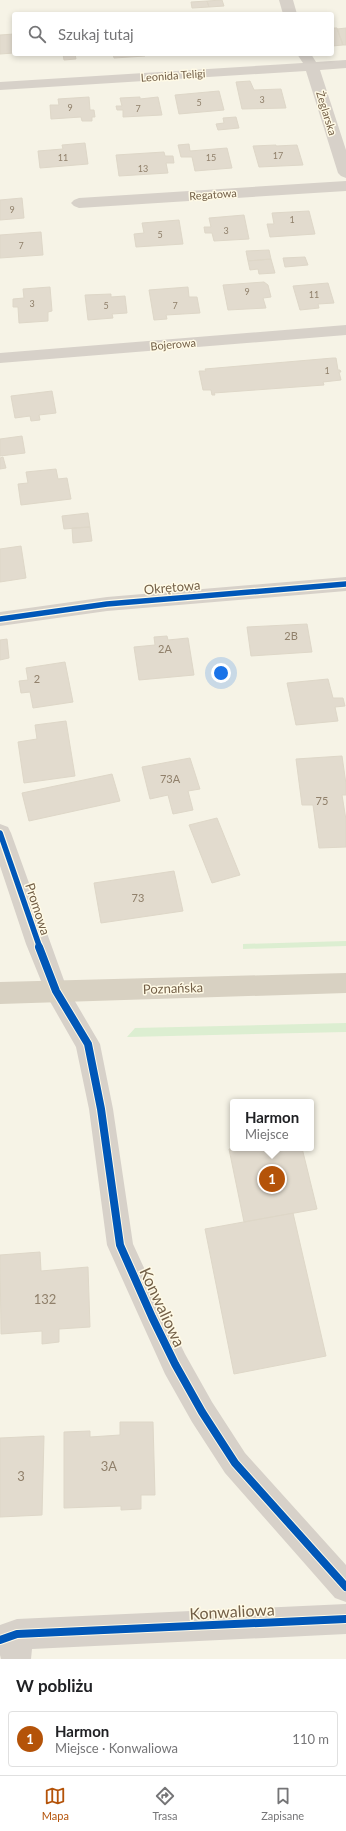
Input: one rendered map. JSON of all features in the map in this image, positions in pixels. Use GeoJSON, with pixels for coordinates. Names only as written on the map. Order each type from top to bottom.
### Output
{"type":"FeatureCollection","features":[{"type":"Feature","properties":{"kind":"main road","name":"Poznańska"},"geometry":{"type":"LineString","coordinates":[[0,993],[346,983]]}},
{"type":"Feature","properties":{"kind":"street"},"geometry":{"type":"LineString","coordinates":[[286,0],[289,12]]}},
{"type":"Feature","properties":{"kind":"street","name":"Żeglarska"},"geometry":{"type":"LineString","coordinates":[[305,56],[312,66],[346,173]]}},
{"type":"Feature","properties":{"kind":"street","name":"Leonida Teligi"},"geometry":{"type":"LineString","coordinates":[[0,86],[346,64]]}},
{"type":"Feature","properties":{"kind":"street","name":"Regatowa"},"geometry":{"type":"LineString","coordinates":[[79,203],[346,186]]}},
{"type":"Feature","properties":{"kind":"street","name":"Bojerowa"},"geometry":{"type":"LineString","coordinates":[[0,358],[346,330]]}},
{"type":"Feature","properties":{"kind":"street","name":"Okrętowa"},"geometry":{"type":"LineString","coordinates":[[0,619],[107,604],[346,584]]}},
{"type":"Feature","properties":{"kind":"street","name":"Promowa"},"geometry":{"type":"LineString","coordinates":[[0,833],[56,992]]}},
{"type":"Feature","properties":{"kind":"street","name":"Konwaliowa"},"geometry":{"type":"LineString","coordinates":[[56,992],[88,1044],[101,1109],[120,1245],[155,1323],[175,1364],[202,1412],[235,1463],[346,1588]]}},
{"type":"Feature","properties":{"kind":"street","name":"Konwaliowa"},"geometry":{"type":"LineString","coordinates":[[11,1644],[346,1619]]}},
{"type":"Feature","properties":{"kind":"green space"},"geometry":{"type":"Polygon","coordinates":[[[346,941],[346,946],[243,949],[243,944],[346,941]]]}},
{"type":"Feature","properties":{"kind":"green space"},"geometry":{"type":"Polygon","coordinates":[[[346,1023],[346,1032],[127,1037],[135,1028],[346,1023]]]}},
{"type":"Feature","properties":{"kind":"building"},"geometry":{"type":"Polygon","coordinates":[[[222,0],[224,6],[209,7],[207,1],[222,0]]]}},
{"type":"Feature","properties":{"kind":"building"},"geometry":{"type":"Polygon","coordinates":[[[207,1],[209,7],[192,8],[191,2],[207,1]]]}},
{"type":"Feature","properties":{"kind":"building"},"geometry":{"type":"Polygon","coordinates":[[[334,28],[337,28],[343,45],[334,46],[334,28]]]}},
{"type":"Feature","properties":{"kind":"building"},"geometry":{"type":"Polygon","coordinates":[[[346,28],[346,45],[343,45],[337,29],[346,28]]]}},
{"type":"Feature","properties":{"kind":"building"},"geometry":{"type":"Polygon","coordinates":[[[12,34],[12,53],[0,54],[0,35],[12,34]]]}},
{"type":"Feature","properties":{"kind":"building"},"geometry":{"type":"Polygon","coordinates":[[[63,56],[75,56],[76,59],[64,60],[63,56]]]}},
{"type":"Feature","properties":{"kind":"building"},"geometry":{"type":"Polygon","coordinates":[[[114,56],[145,56],[114,58],[114,56]]]}},
{"type":"Feature","properties":{"kind":"building"},"geometry":{"type":"Polygon","coordinates":[[[250,81],[254,90],[281,89],[286,108],[242,109],[236,82],[250,81]]]}},
{"type":"Feature","properties":{"kind":"building"},"geometry":{"type":"Polygon","coordinates":[[[219,91],[224,110],[179,114],[175,95],[219,91]]]}},
{"type":"Feature","properties":{"kind":"building"},"geometry":{"type":"Polygon","coordinates":[[[89,97],[90,110],[94,110],[95,117],[92,117],[92,121],[82,121],[81,117],[51,119],[50,105],[59,105],[58,99],[89,97]]]}},
{"type":"Feature","properties":{"kind":"building"},"geometry":{"type":"Polygon","coordinates":[[[140,97],[140,99],[158,97],[162,115],[123,117],[123,110],[117,110],[116,106],[122,106],[120,98],[140,97]]]}},
{"type":"Feature","properties":{"kind":"building"},"geometry":{"type":"Polygon","coordinates":[[[236,117],[239,128],[218,130],[216,124],[224,123],[223,118],[236,117]]]}},
{"type":"Feature","properties":{"kind":"building"},"geometry":{"type":"Polygon","coordinates":[[[85,143],[88,164],[40,168],[38,151],[63,149],[62,145],[85,143]]]}},
{"type":"Feature","properties":{"kind":"building"},"geometry":{"type":"Polygon","coordinates":[[[189,144],[190,151],[227,148],[232,168],[195,171],[192,157],[181,157],[178,145],[189,144]]]}},
{"type":"Feature","properties":{"kind":"building"},"geometry":{"type":"Polygon","coordinates":[[[297,145],[303,165],[259,167],[253,146],[297,145]]]}},
{"type":"Feature","properties":{"kind":"building"},"geometry":{"type":"Polygon","coordinates":[[[164,152],[165,156],[173,156],[174,163],[166,163],[168,173],[119,176],[116,155],[164,152]]]}},
{"type":"Feature","properties":{"kind":"building"},"geometry":{"type":"Polygon","coordinates":[[[22,198],[24,218],[0,220],[0,200],[22,198]]]}},
{"type":"Feature","properties":{"kind":"building"},"geometry":{"type":"Polygon","coordinates":[[[309,211],[315,234],[270,237],[267,224],[274,224],[272,213],[309,211]]]}},
{"type":"Feature","properties":{"kind":"building"},"geometry":{"type":"Polygon","coordinates":[[[244,215],[249,239],[214,241],[212,233],[205,233],[204,227],[211,227],[209,218],[244,215]]]}},
{"type":"Feature","properties":{"kind":"building"},"geometry":{"type":"Polygon","coordinates":[[[179,220],[183,244],[136,247],[134,234],[144,233],[142,223],[179,220]]]}},
{"type":"Feature","properties":{"kind":"building"},"geometry":{"type":"Polygon","coordinates":[[[41,232],[43,255],[0,258],[0,235],[41,232]]]}},
{"type":"Feature","properties":{"kind":"building"},"geometry":{"type":"Polygon","coordinates":[[[269,250],[271,259],[248,261],[246,251],[269,250]]]}},
{"type":"Feature","properties":{"kind":"building"},"geometry":{"type":"Polygon","coordinates":[[[305,257],[308,265],[285,267],[283,258],[305,257]]]}},
{"type":"Feature","properties":{"kind":"building"},"geometry":{"type":"Polygon","coordinates":[[[271,259],[275,273],[259,274],[258,269],[250,270],[248,261],[271,259]]]}},
{"type":"Feature","properties":{"kind":"building"},"geometry":{"type":"Polygon","coordinates":[[[264,282],[268,285],[271,297],[263,298],[266,308],[228,310],[223,285],[264,282]]]}},
{"type":"Feature","properties":{"kind":"building"},"geometry":{"type":"Polygon","coordinates":[[[328,283],[334,303],[318,304],[319,308],[300,310],[293,286],[328,283]]]}},
{"type":"Feature","properties":{"kind":"building"},"geometry":{"type":"Polygon","coordinates":[[[50,287],[52,311],[48,312],[48,321],[19,323],[18,307],[13,307],[13,299],[24,298],[23,289],[50,287]]]}},
{"type":"Feature","properties":{"kind":"building"},"geometry":{"type":"Polygon","coordinates":[[[188,287],[189,297],[197,297],[200,313],[166,315],[167,319],[154,320],[149,290],[188,287]]]}},
{"type":"Feature","properties":{"kind":"building"},"geometry":{"type":"Polygon","coordinates":[[[111,294],[111,297],[125,296],[127,313],[112,314],[113,318],[88,320],[85,295],[111,294]]]}},
{"type":"Feature","properties":{"kind":"building"},"geometry":{"type":"Polygon","coordinates":[[[336,358],[338,370],[341,372],[339,372],[341,380],[323,382],[324,385],[214,393],[215,395],[212,395],[211,390],[203,390],[199,371],[206,371],[205,369],[336,358]]]}},
{"type":"Feature","properties":{"kind":"building"},"geometry":{"type":"Polygon","coordinates":[[[52,391],[56,413],[39,415],[40,420],[31,421],[30,416],[15,418],[11,396],[52,391]]]}},
{"type":"Feature","properties":{"kind":"building"},"geometry":{"type":"Polygon","coordinates":[[[22,436],[25,453],[0,456],[0,439],[22,436]]]}},
{"type":"Feature","properties":{"kind":"building"},"geometry":{"type":"Polygon","coordinates":[[[3,457],[6,468],[0,469],[0,458],[3,457]]]}},
{"type":"Feature","properties":{"kind":"building"},"geometry":{"type":"Polygon","coordinates":[[[56,469],[58,479],[67,478],[71,499],[21,505],[18,484],[28,483],[26,472],[56,469]]]}},
{"type":"Feature","properties":{"kind":"building"},"geometry":{"type":"Polygon","coordinates":[[[88,513],[90,527],[64,529],[62,516],[88,513]]]}},
{"type":"Feature","properties":{"kind":"building"},"geometry":{"type":"Polygon","coordinates":[[[90,527],[92,541],[73,543],[72,528],[90,527]]]}},
{"type":"Feature","properties":{"kind":"building"},"geometry":{"type":"Polygon","coordinates":[[[21,546],[26,578],[0,582],[0,549],[21,546]]]}},
{"type":"Feature","properties":{"kind":"building"},"geometry":{"type":"Polygon","coordinates":[[[307,624],[312,652],[251,656],[247,627],[307,624]]]}},
{"type":"Feature","properties":{"kind":"building"},"geometry":{"type":"Polygon","coordinates":[[[167,636],[168,640],[188,638],[194,675],[139,680],[134,647],[155,645],[154,637],[167,636]]]}},
{"type":"Feature","properties":{"kind":"building"},"geometry":{"type":"Polygon","coordinates":[[[7,639],[9,658],[0,660],[0,640],[7,639]]]}},
{"type":"Feature","properties":{"kind":"building"},"geometry":{"type":"Polygon","coordinates":[[[65,662],[73,702],[33,708],[30,692],[21,693],[19,681],[28,680],[26,668],[65,662]]]}},
{"type":"Feature","properties":{"kind":"building"},"geometry":{"type":"Polygon","coordinates":[[[328,679],[333,698],[343,698],[345,706],[335,707],[338,721],[296,725],[287,683],[328,679]]]}},
{"type":"Feature","properties":{"kind":"building"},"geometry":{"type":"Polygon","coordinates":[[[66,721],[75,776],[24,783],[18,742],[37,739],[35,725],[66,721]]]}},
{"type":"Feature","properties":{"kind":"building"},"geometry":{"type":"Polygon","coordinates":[[[342,756],[346,784],[346,795],[342,795],[346,820],[346,847],[319,848],[313,805],[302,805],[296,759],[342,756]]]}},
{"type":"Feature","properties":{"kind":"building"},"geometry":{"type":"Polygon","coordinates":[[[190,758],[200,789],[188,791],[193,810],[173,814],[168,795],[150,799],[142,767],[190,758]]]}},
{"type":"Feature","properties":{"kind":"building"},"geometry":{"type":"Polygon","coordinates":[[[112,774],[120,801],[29,821],[22,793],[112,774]]]}},
{"type":"Feature","properties":{"kind":"building"},"geometry":{"type":"Polygon","coordinates":[[[217,818],[240,875],[212,883],[189,825],[217,818]]]}},
{"type":"Feature","properties":{"kind":"building"},"geometry":{"type":"Polygon","coordinates":[[[174,871],[183,911],[101,923],[94,883],[174,871]]]}},
{"type":"Feature","properties":{"kind":"building"},"geometry":{"type":"Polygon","coordinates":[[[229,1149],[230,1151],[303,1151],[317,1209],[244,1222],[229,1149]]]}},
{"type":"Feature","properties":{"kind":"building"},"geometry":{"type":"Polygon","coordinates":[[[293,1213],[326,1356],[234,1374],[205,1229],[293,1213]]]}},
{"type":"Feature","properties":{"kind":"building"},"geometry":{"type":"Polygon","coordinates":[[[40,1252],[41,1271],[88,1267],[90,1327],[59,1329],[59,1342],[42,1344],[42,1331],[1,1334],[0,1255],[40,1252]]]}},
{"type":"Feature","properties":{"kind":"building"},"geometry":{"type":"Polygon","coordinates":[[[120,1422],[153,1422],[155,1495],[141,1495],[141,1509],[121,1510],[121,1506],[64,1508],[64,1432],[90,1431],[90,1437],[120,1435],[120,1422]]]}},
{"type":"Feature","properties":{"kind":"building"},"geometry":{"type":"Polygon","coordinates":[[[44,1436],[42,1515],[0,1517],[0,1438],[44,1436]]]}},
{"type":"Feature","properties":{"kind":"cycle path"},"geometry":{"type":"LineString","coordinates":[[0,619],[107,604],[346,584]]}},
{"type":"Feature","properties":{"kind":"cycle path"},"geometry":{"type":"LineString","coordinates":[[0,833],[38,944],[56,991],[88,1044],[101,1109],[120,1245],[152,1317],[175,1364],[202,1412],[235,1463],[346,1587]]}},
{"type":"Feature","properties":{"kind":"cycle path"},"geometry":{"type":"LineString","coordinates":[[0,1640],[17,1634],[346,1619]]}},
{"type":"Feature","properties":{"kind":"place","name":"Harmon"},"geometry":{"type":"Point","coordinates":[272,1179]}}]}
